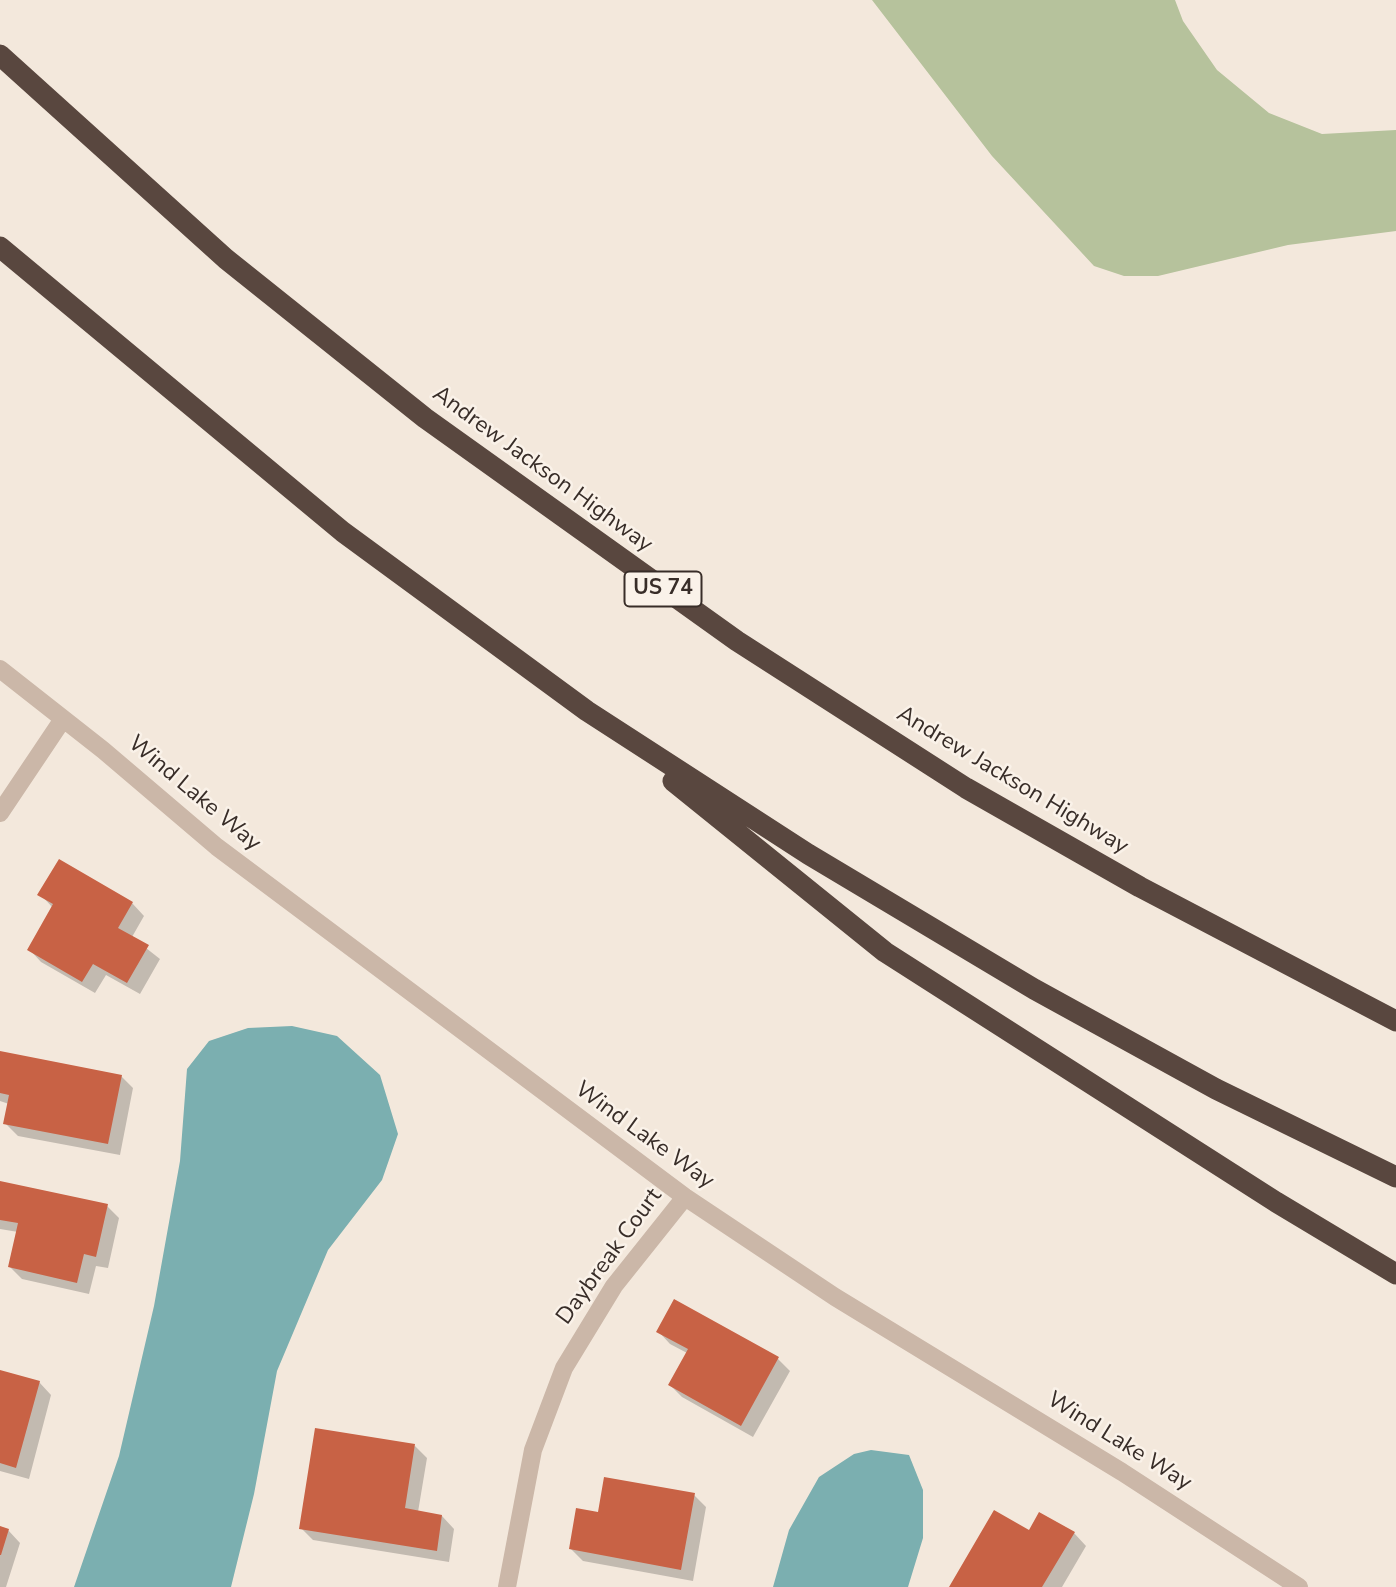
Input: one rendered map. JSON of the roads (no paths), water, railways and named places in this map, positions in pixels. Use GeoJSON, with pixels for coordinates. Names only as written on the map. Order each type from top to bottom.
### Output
{"type":"FeatureCollection","features":[{"type":"Feature","properties":{"kind":"highway","name":"Andrew Jackson Highway"},"geometry":{"type":"LineString","coordinates":[[0,55],[226,259],[425,418],[727,634],[966,788],[1140,887],[1396,1021]]}},
{"type":"Feature","properties":{"kind":"highway"},"geometry":{"type":"LineString","coordinates":[[0,247],[343,533],[587,711],[885,953],[1396,1274]]}},
{"type":"Feature","properties":{"kind":"highway"},"geometry":{"type":"LineString","coordinates":[[587,711],[808,854],[1034,989],[1216,1088],[1396,1177]]}},
{"type":"Feature","properties":{"kind":"street","name":"Wind Lake Way"},"geometry":{"type":"LineString","coordinates":[[0,669],[217,847],[685,1197],[835,1297],[1122,1472],[1299,1587]]}},
{"type":"Feature","properties":{"kind":"street"},"geometry":{"type":"LineString","coordinates":[[0,813],[63,719]]}},
{"type":"Feature","properties":{"kind":"street","name":"Daybreak Court"},"geometry":{"type":"LineString","coordinates":[[507,1587],[533,1450],[564,1368],[614,1286],[685,1197]]}},
{"type":"Feature","properties":{"kind":"water"},"geometry":{"type":"Polygon","coordinates":[[[292,1026],[337,1036],[380,1075],[398,1134],[382,1180],[328,1250],[277,1371],[254,1494],[231,1587],[74,1587],[119,1456],[154,1306],[180,1161],[187,1069],[209,1041],[248,1028],[292,1026]]]}},
{"type":"Feature","properties":{"kind":"water"},"geometry":{"type":"Polygon","coordinates":[[[871,1450],[909,1455],[923,1490],[923,1538],[908,1587],[773,1587],[789,1530],[819,1477],[854,1454],[871,1450]]]}}]}
